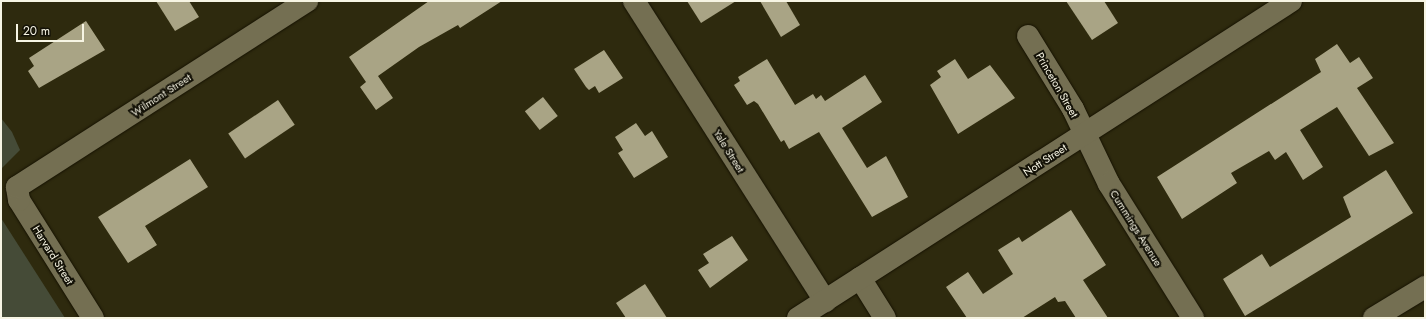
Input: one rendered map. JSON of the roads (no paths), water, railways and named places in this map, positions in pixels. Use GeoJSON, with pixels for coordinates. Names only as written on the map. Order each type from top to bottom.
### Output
{"type":"FeatureCollection","features":[{"type":"Feature","properties":{"kind":"street","name":"Wilmont Street"},"geometry":{"type":"LineString","coordinates":[[16,190],[22,182],[308,1]]}},
{"type":"Feature","properties":{"kind":"street","name":"Yale Street"},"geometry":{"type":"LineString","coordinates":[[634,1],[825,301]]}},
{"type":"Feature","properties":{"kind":"street","name":"Nott Street"},"geometry":{"type":"LineString","coordinates":[[798,318],[1291,1]]}},
{"type":"Feature","properties":{"kind":"street","name":"Princeton Street"},"geometry":{"type":"LineString","coordinates":[[1028,36],[1073,109],[1084,135]]}},
{"type":"Feature","properties":{"kind":"street","name":"Cummings Avenue"},"geometry":{"type":"LineString","coordinates":[[1084,135],[1109,184],[1193,318]]}},
{"type":"Feature","properties":{"kind":"street","name":"Harvard Street"},"geometry":{"type":"LineString","coordinates":[[16,190],[94,318]]}},
{"type":"Feature","properties":{"kind":"street"},"geometry":{"type":"LineString","coordinates":[[860,278],[885,318]]}},
{"type":"Feature","properties":{"kind":"street"},"geometry":{"type":"LineString","coordinates":[[1374,318],[1425,287]]}}]}
